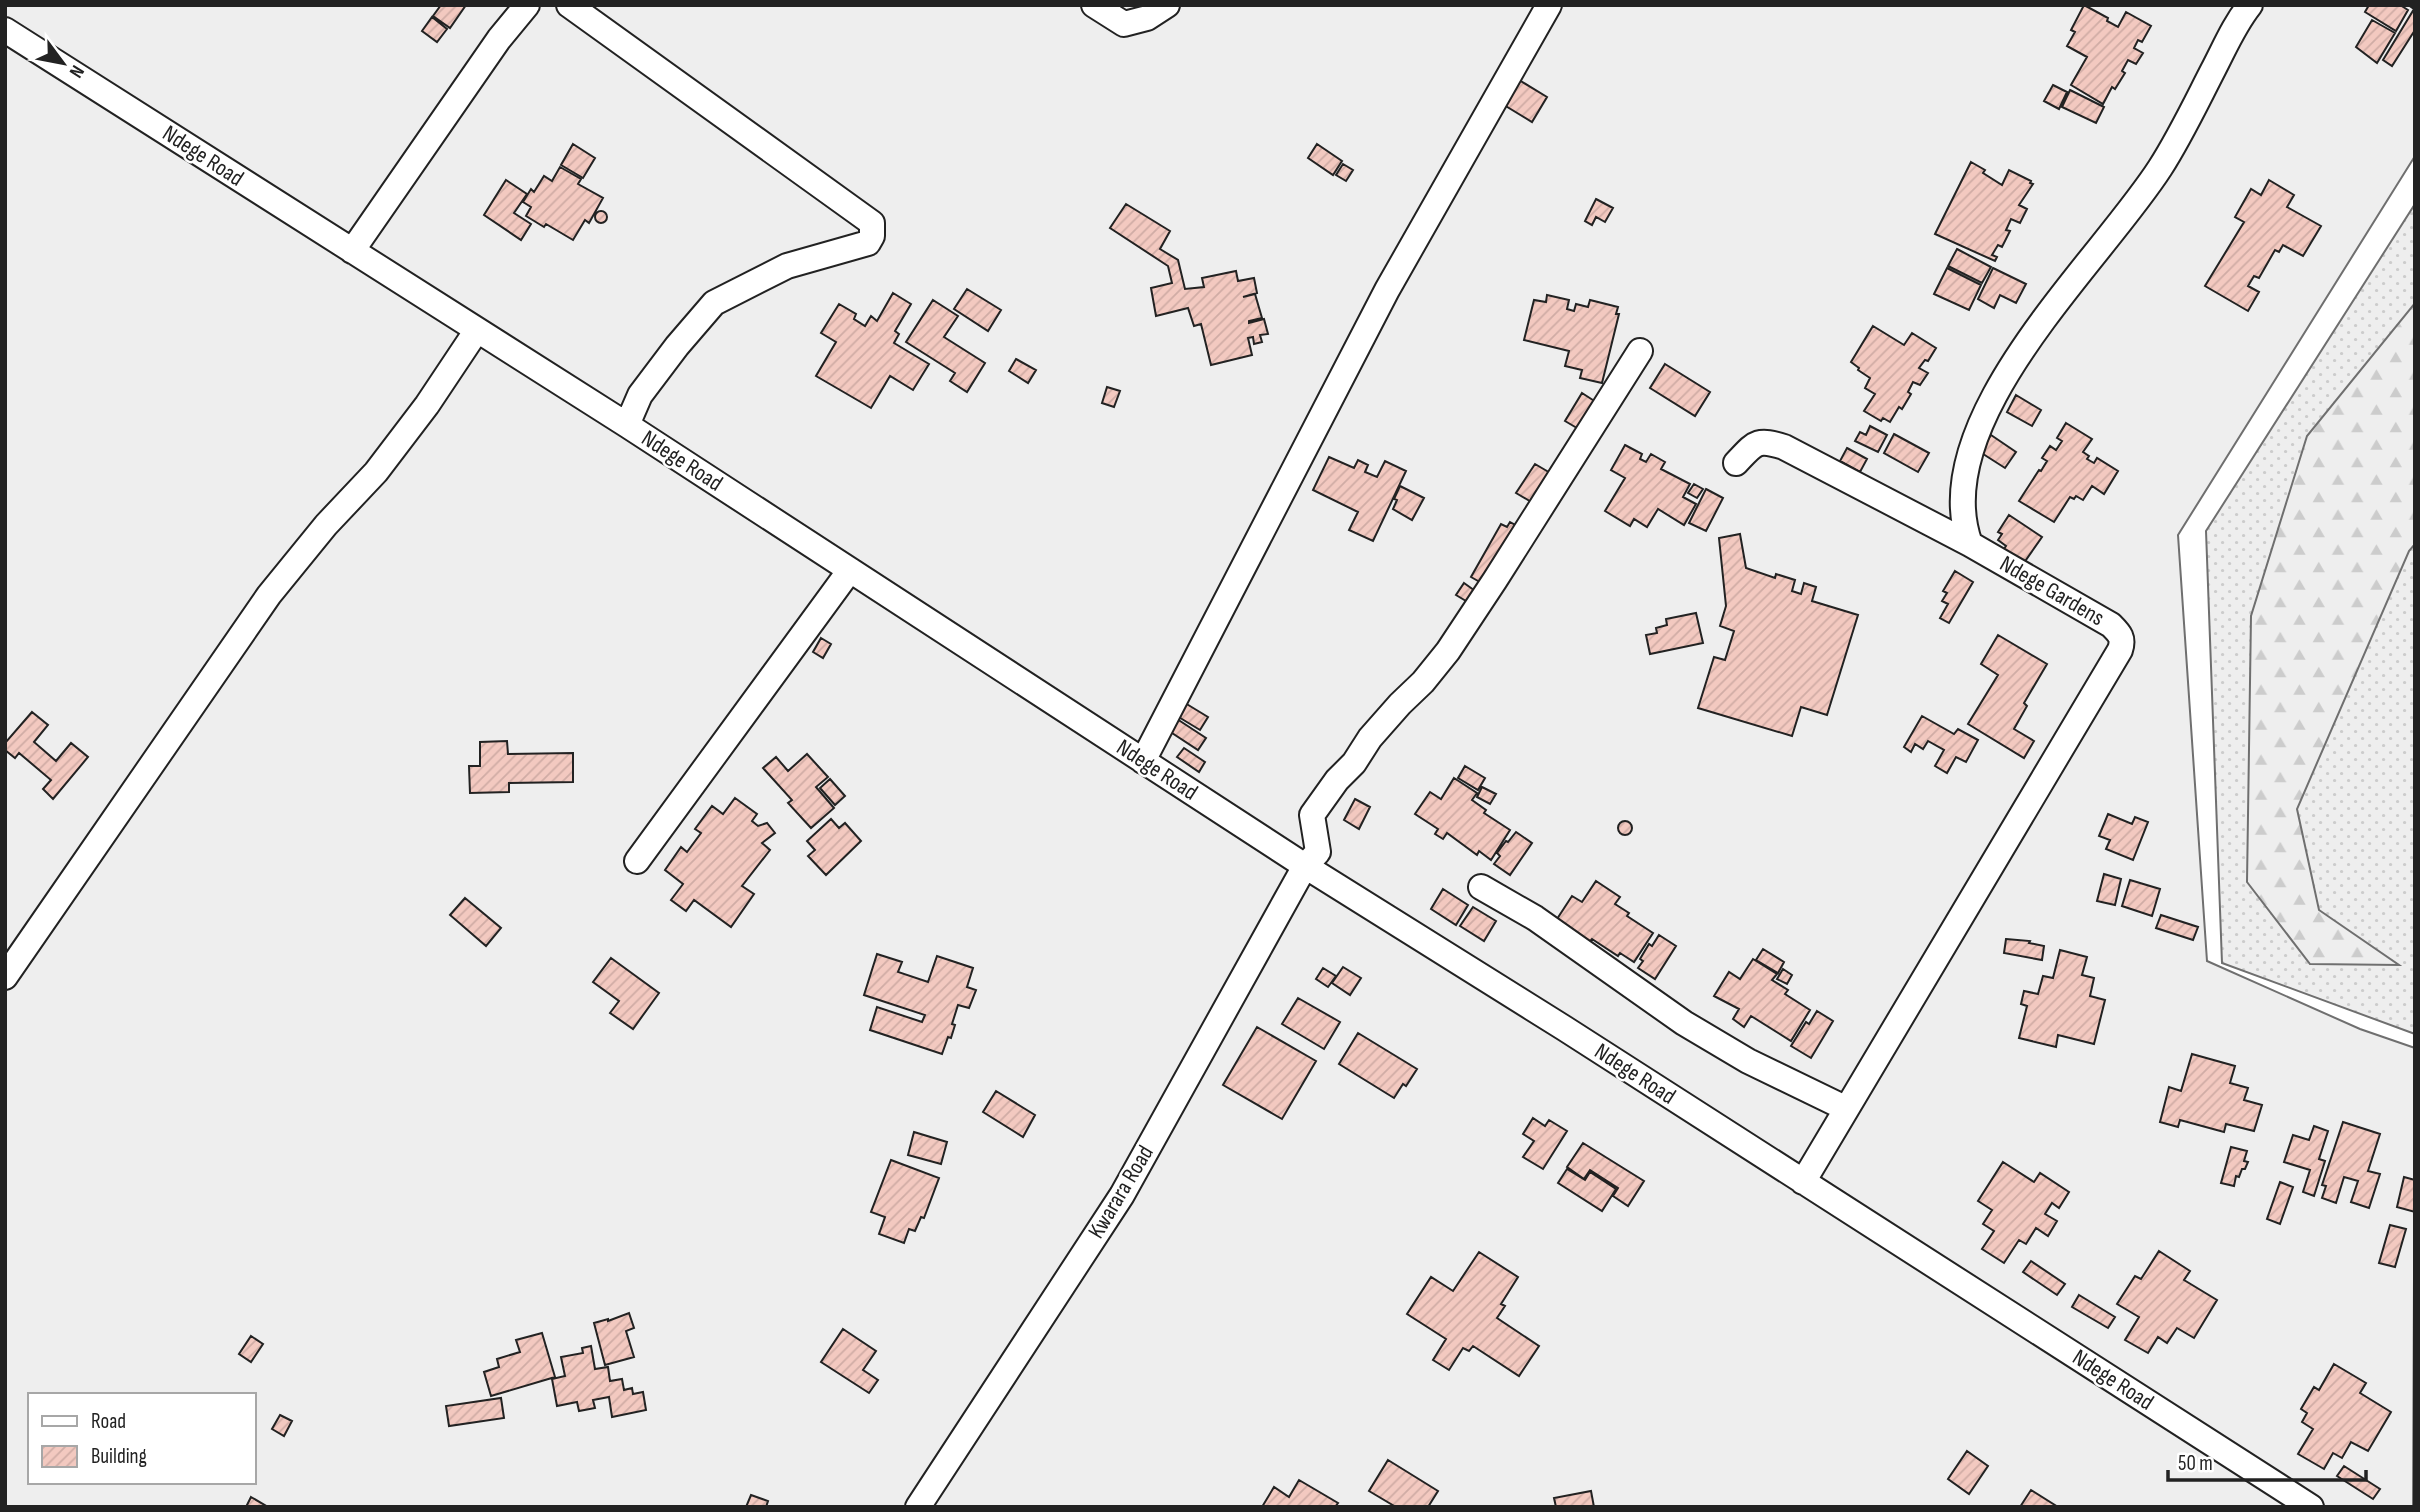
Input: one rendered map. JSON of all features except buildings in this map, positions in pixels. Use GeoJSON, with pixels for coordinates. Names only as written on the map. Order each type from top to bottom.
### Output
{"type":"FeatureCollection","features":[{"type":"Feature","properties":{"kind":"street"},"geometry":{"type":"LineString","coordinates":[[352,251],[499,39],[527,5]]}},
{"type":"Feature","properties":{"kind":"street"},"geometry":{"type":"LineString","coordinates":[[569,5],[872,223],[872,236],[868,243],[787,266],[714,303],[640,395],[627,425]]}},
{"type":"Feature","properties":{"kind":"street"},"geometry":{"type":"LineString","coordinates":[[1094,5],[1124,24],[1147,18],[1167,5]]}},
{"type":"Feature","properties":{"kind":"street"},"geometry":{"type":"LineString","coordinates":[[1143,761],[1387,290],[1549,5]]}},
{"type":"Feature","properties":{"kind":"street"},"geometry":{"type":"LineString","coordinates":[[1970,544],[1962,514],[1963,482],[1974,443],[1992,399],[2024,346],[2160,168],[2193,110],[2235,24],[2250,5]]}},
{"type":"Feature","properties":{"kind":"street","name":"Ndege Road"},"geometry":{"type":"LineString","coordinates":[[5,30],[627,425],[1306,866],[1564,1028],[2311,1507]]}},
{"type":"Feature","properties":{"kind":"street"},"geometry":{"type":"LineString","coordinates":[[5,977],[269,595],[326,525],[376,472],[427,405],[477,330]]}},
{"type":"Feature","properties":{"kind":"street","name":"Kwarara Road"},"geometry":{"type":"LineString","coordinates":[[918,1507],[1122,1195],[1306,866],[1318,852],[1312,815],[1337,780],[1354,763],[1370,737],[1423,682],[1448,651],[1640,351]]}},
{"type":"Feature","properties":{"kind":"street"},"geometry":{"type":"LineString","coordinates":[[1736,463],[1752,445],[1763,441],[1784,447],[1970,544]]}},
{"type":"Feature","properties":{"kind":"street","name":"Ndege Gardens"},"geometry":{"type":"LineString","coordinates":[[1802,1182],[2123,642],[2121,635],[2112,625],[1970,544]]}},
{"type":"Feature","properties":{"kind":"street"},"geometry":{"type":"LineString","coordinates":[[636,861],[850,570]]}},
{"type":"Feature","properties":{"kind":"street"},"geometry":{"type":"LineString","coordinates":[[1481,887],[1535,918],[1684,1023],[1748,1061],[1845,1108]]}},
{"type":"Feature","properties":{"kind":"green space"},"geometry":{"type":"Polygon","coordinates":[[[5,5],[2415,5],[2415,156],[2178,535],[2207,961],[2360,1029],[2415,1048],[2413,1507],[5,1507],[5,5]]]}},
{"type":"Feature","properties":{"kind":"green space"},"geometry":{"type":"Polygon","coordinates":[[[2415,204],[2415,1034],[2222,963],[2206,531],[2415,204]]]}},
{"type":"Feature","properties":{"kind":"green space"},"geometry":{"type":"Polygon","coordinates":[[[2415,303],[2415,544],[2409,551],[2297,809],[2319,910],[2399,965],[2310,964],[2247,882],[2251,616],[2307,436],[2415,303]]]}}]}
